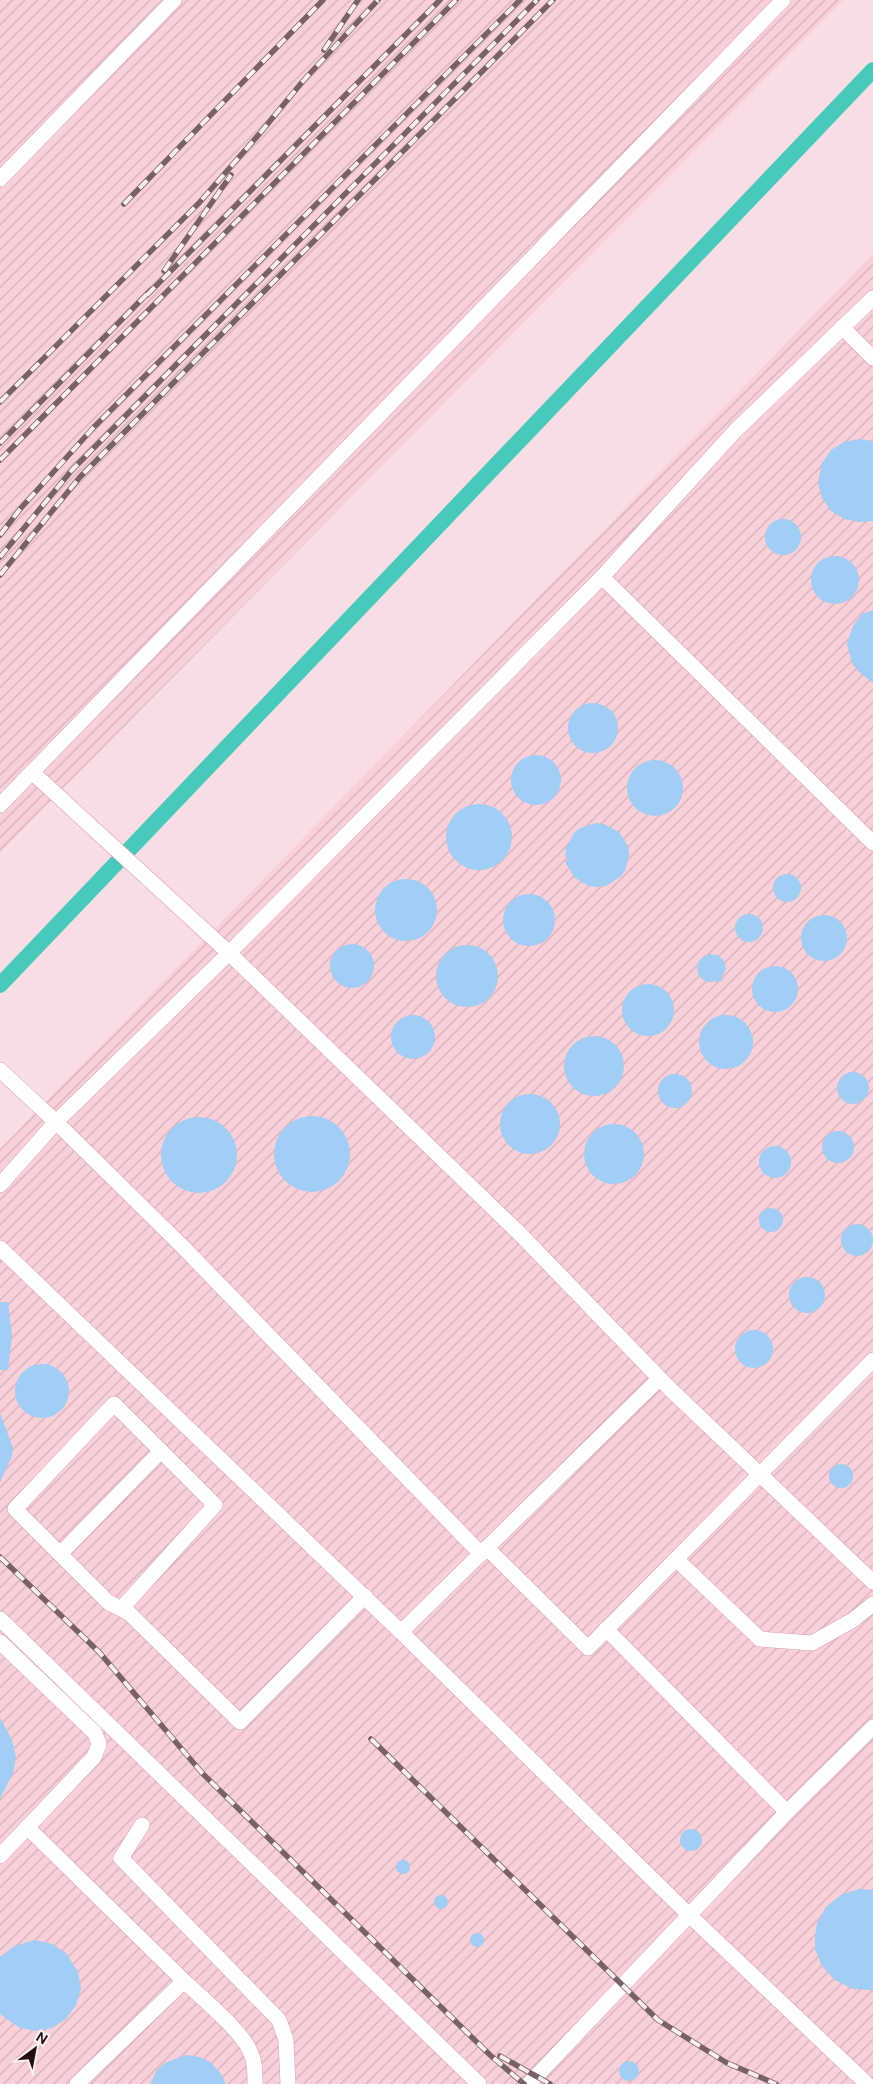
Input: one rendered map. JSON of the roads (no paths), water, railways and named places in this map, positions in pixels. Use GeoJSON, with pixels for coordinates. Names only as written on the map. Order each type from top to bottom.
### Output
{"type":"FeatureCollection","features":[{"type":"Feature","properties":{"kind":"street"},"geometry":{"type":"LineString","coordinates":[[0,179],[174,0]]}},
{"type":"Feature","properties":{"kind":"street"},"geometry":{"type":"LineString","coordinates":[[0,805],[783,0]]}},
{"type":"Feature","properties":{"kind":"street"},"geometry":{"type":"LineString","coordinates":[[0,1185],[56,1122],[229,953],[602,578],[735,431],[873,298]]}},
{"type":"Feature","properties":{"kind":"street"},"geometry":{"type":"LineString","coordinates":[[842,327],[873,358]]}},
{"type":"Feature","properties":{"kind":"street"},"geometry":{"type":"LineString","coordinates":[[602,578],[873,843]]}},
{"type":"Feature","properties":{"kind":"street"},"geometry":{"type":"LineString","coordinates":[[33,773],[229,953],[521,1236],[659,1379],[873,1582]]}},
{"type":"Feature","properties":{"kind":"street"},"geometry":{"type":"LineString","coordinates":[[1,1072],[56,1122],[484,1551],[588,1648],[873,1360]]}},
{"type":"Feature","properties":{"kind":"street"},"geometry":{"type":"LineString","coordinates":[[0,1248],[364,1596],[690,1916],[867,2084]]}},
{"type":"Feature","properties":{"kind":"street"},"geometry":{"type":"LineString","coordinates":[[401,1632],[659,1379]]}},
{"type":"Feature","properties":{"kind":"street"},"geometry":{"type":"LineString","coordinates":[[121,1609],[215,1505],[114,1404],[15,1509],[108,1602],[121,1609],[129,1613],[240,1722],[364,1596]]}},
{"type":"Feature","properties":{"kind":"street"},"geometry":{"type":"LineString","coordinates":[[60,1554],[161,1451]]}},
{"type":"Feature","properties":{"kind":"street"},"geometry":{"type":"LineString","coordinates":[[676,1559],[760,1639],[812,1643],[853,1620],[873,1604]]}},
{"type":"Feature","properties":{"kind":"street"},"geometry":{"type":"LineString","coordinates":[[0,1619],[479,2084]]}},
{"type":"Feature","properties":{"kind":"street"},"geometry":{"type":"LineString","coordinates":[[606,1629],[787,1812]]}},
{"type":"Feature","properties":{"kind":"street"},"geometry":{"type":"LineString","coordinates":[[0,1642],[95,1734],[99,1744],[94,1757],[0,1856]]}},
{"type":"Feature","properties":{"kind":"street"},"geometry":{"type":"LineString","coordinates":[[529,2084],[787,1812],[873,1728]]}},
{"type":"Feature","properties":{"kind":"street"},"geometry":{"type":"LineString","coordinates":[[142,1825],[121,1858],[279,2020],[286,2040],[288,2084]]}},
{"type":"Feature","properties":{"kind":"street"},"geometry":{"type":"LineString","coordinates":[[27,1827],[238,2034],[249,2048],[254,2063],[255,2084]]}},
{"type":"Feature","properties":{"kind":"street"},"geometry":{"type":"LineString","coordinates":[[77,2084],[184,1981]]}},
{"type":"Feature","properties":{"kind":"waterway"},"geometry":{"type":"LineString","coordinates":[[0,985],[873,70]]}},
{"type":"Feature","properties":{"kind":"railway"},"geometry":{"type":"LineString","coordinates":[[124,204],[323,0]]}},
{"type":"Feature","properties":{"kind":"railway"},"geometry":{"type":"LineString","coordinates":[[324,50],[358,0]]}},
{"type":"Feature","properties":{"kind":"railway"},"geometry":{"type":"LineString","coordinates":[[0,402],[199,203],[303,81],[378,0]]}},
{"type":"Feature","properties":{"kind":"railway"},"geometry":{"type":"LineString","coordinates":[[147,295],[440,0]]}},
{"type":"Feature","properties":{"kind":"railway"},"geometry":{"type":"LineString","coordinates":[[0,460],[456,0]]}},
{"type":"Feature","properties":{"kind":"railway"},"geometry":{"type":"LineString","coordinates":[[0,535],[21,508],[94,427],[520,0]]}},
{"type":"Feature","properties":{"kind":"railway"},"geometry":{"type":"LineString","coordinates":[[0,557],[72,470],[537,0]]}},
{"type":"Feature","properties":{"kind":"railway"},"geometry":{"type":"LineString","coordinates":[[0,575],[80,477],[553,0]]}},
{"type":"Feature","properties":{"kind":"railway"},"geometry":{"type":"LineString","coordinates":[[164,271],[231,175]]}},
{"type":"Feature","properties":{"kind":"railway"},"geometry":{"type":"LineString","coordinates":[[0,443],[151,290]]}},
{"type":"Feature","properties":{"kind":"railway"},"geometry":{"type":"LineString","coordinates":[[0,1557],[99,1652],[203,1774],[490,2055],[524,2084]]}},
{"type":"Feature","properties":{"kind":"railway"},"geometry":{"type":"LineString","coordinates":[[371,1739],[658,2020],[727,2063],[776,2084]]}},
{"type":"Feature","properties":{"kind":"railway"},"geometry":{"type":"LineString","coordinates":[[500,2056],[550,2084]]}}]}
